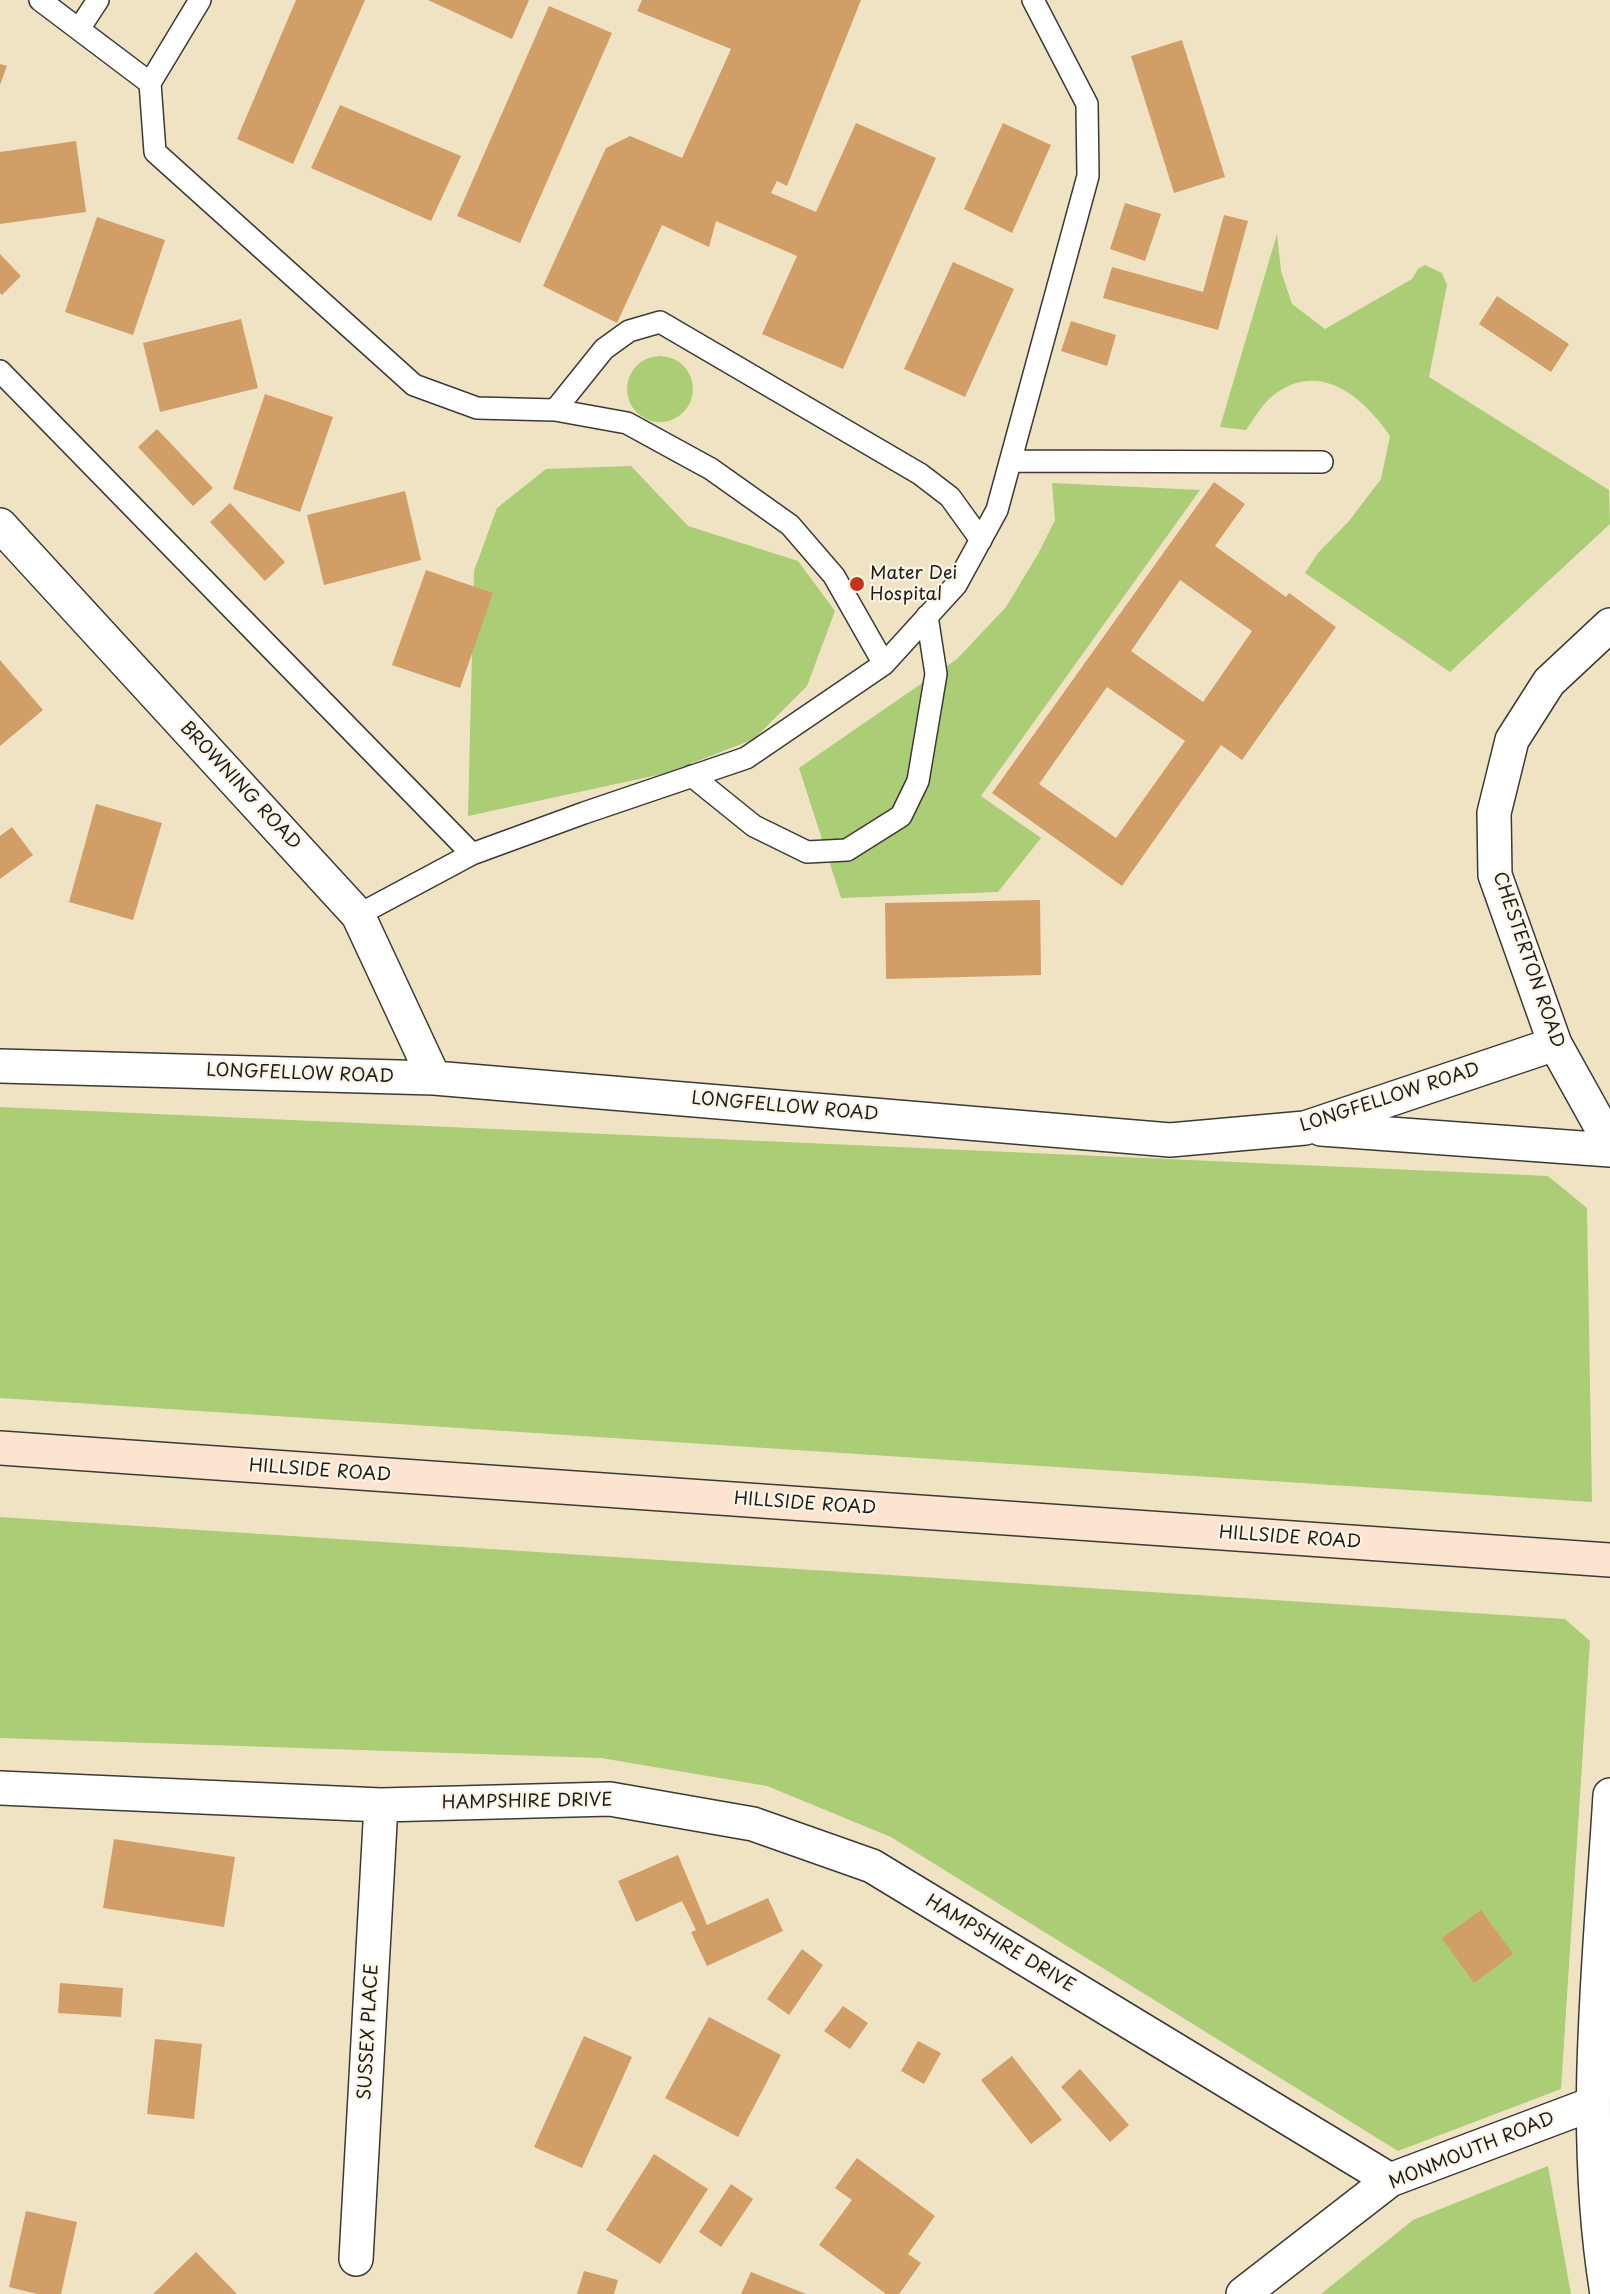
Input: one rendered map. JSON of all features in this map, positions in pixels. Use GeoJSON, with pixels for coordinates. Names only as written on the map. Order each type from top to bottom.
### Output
{"type":"FeatureCollection","features":[{"type":"Feature","properties":{"kind":"main road","name":"HILLSIDE ROAD"},"geometry":{"type":"LineString","coordinates":[[0,1448],[1610,1560]]}},
{"type":"Feature","properties":{"kind":"street","name":"BROWNING ROAD"},"geometry":{"type":"LineString","coordinates":[[0,525],[358,915],[434,1078]]}},
{"type":"Feature","properties":{"kind":"street","name":"CHESTERTON ROAD"},"geometry":{"type":"LineString","coordinates":[[1610,625],[1549,682],[1512,740],[1494,813],[1495,875],[1555,1044],[1610,1143]]}},
{"type":"Feature","properties":{"kind":"street","name":"LONGFELLOW ROAD"},"geometry":{"type":"LineString","coordinates":[[0,1066],[434,1078],[1170,1140],[1305,1128],[1555,1044]]}},
{"type":"Feature","properties":{"kind":"street"},"geometry":{"type":"LineString","coordinates":[[1305,1128],[1610,1150]]}},
{"type":"Feature","properties":{"kind":"street","name":"HAMPSHIRE DRIVE"},"geometry":{"type":"LineString","coordinates":[[0,1788],[381,1805],[609,1799],[753,1824],[872,1866],[1390,2180]]}},
{"type":"Feature","properties":{"kind":"street"},"geometry":{"type":"LineString","coordinates":[[1607,2294],[1599,2246],[1592,2104],[1610,1795]]}},
{"type":"Feature","properties":{"kind":"street","name":"SUSSEX PLACE"},"geometry":{"type":"LineString","coordinates":[[356,2259],[381,1805]]}},
{"type":"Feature","properties":{"kind":"street","name":"MONMOUTH ROAD"},"geometry":{"type":"LineString","coordinates":[[1243,2294],[1390,2180],[1592,2104]]}},
{"type":"Feature","properties":{"kind":"lane"},"geometry":{"type":"LineString","coordinates":[[40,0],[150,83]]}},
{"type":"Feature","properties":{"kind":"lane"},"geometry":{"type":"LineString","coordinates":[[79,29],[98,0]]}},
{"type":"Feature","properties":{"kind":"lane"},"geometry":{"type":"LineString","coordinates":[[200,0],[150,83],[155,152],[414,385],[477,408],[555,410],[627,423],[711,469],[790,525],[834,576],[884,664]]}},
{"type":"Feature","properties":{"kind":"lane"},"geometry":{"type":"LineString","coordinates":[[358,915],[472,854],[746,758],[884,664],[956,585],[997,510],[1088,176],[1087,104],[1033,0]]}},
{"type":"Feature","properties":{"kind":"lane"},"geometry":{"type":"LineString","coordinates":[[555,410],[604,349],[629,332],[660,322],[920,474],[950,497],[981,540]]}},
{"type":"Feature","properties":{"kind":"lane"},"geometry":{"type":"LineString","coordinates":[[0,370],[472,854]]}},
{"type":"Feature","properties":{"kind":"lane"},"geometry":{"type":"LineString","coordinates":[[1011,461],[1322,462]]}},
{"type":"Feature","properties":{"kind":"lane"},"geometry":{"type":"LineString","coordinates":[[692,776],[754,826],[807,852],[847,850],[900,816],[918,781],[936,674],[927,616]]}},
{"type":"Feature","properties":{"kind":"green space"},"geometry":{"type":"Polygon","coordinates":[[[1277,234],[1281,271],[1292,304],[1325,329],[1412,279],[1418,269],[1425,265],[1442,273],[1447,285],[1429,377],[1609,490],[1610,524],[1450,672],[1305,573],[1318,553],[1349,521],[1381,479],[1390,436],[1368,409],[1340,388],[1325,382],[1309,381],[1292,384],[1271,397],[1246,430],[1220,427],[1277,234]]]}},
{"type":"Feature","properties":{"kind":"green space"},"geometry":{"type":"Polygon","coordinates":[[[660,356],[673,358],[683,366],[691,376],[693,389],[691,402],[683,412],[673,420],[660,422],[647,420],[637,412],[629,402],[627,389],[629,376],[637,366],[647,358],[660,356]]]}},
{"type":"Feature","properties":{"kind":"green space"},"geometry":{"type":"Polygon","coordinates":[[[631,466],[688,526],[798,561],[835,611],[807,686],[754,739],[667,773],[468,816],[474,571],[497,508],[546,469],[631,466]]]}},
{"type":"Feature","properties":{"kind":"green space"},"geometry":{"type":"Polygon","coordinates":[[[1052,483],[1200,490],[981,796],[1041,838],[998,892],[841,898],[799,768],[957,659],[1006,607],[1038,554],[1055,520],[1052,483]]]}},
{"type":"Feature","properties":{"kind":"green space"},"geometry":{"type":"Polygon","coordinates":[[[0,1107],[1548,1176],[1587,1208],[1592,1502],[0,1398],[0,1107]]]}},
{"type":"Feature","properties":{"kind":"green space"},"geometry":{"type":"Polygon","coordinates":[[[0,1517],[1565,1619],[1590,1641],[1561,2089],[1398,2151],[891,1837],[767,1786],[601,1758],[0,1738],[0,1517]]]}},
{"type":"Feature","properties":{"kind":"green space"},"geometry":{"type":"Polygon","coordinates":[[[1548,2166],[1571,2294],[1321,2294],[1413,2220],[1548,2166]]]}},
{"type":"Feature","properties":{"kind":"building"},"geometry":{"type":"Polygon","coordinates":[[[296,0],[365,0],[293,164],[237,139],[296,0]]]}},
{"type":"Feature","properties":{"kind":"building"},"geometry":{"type":"Polygon","coordinates":[[[428,0],[529,0],[512,39],[428,0]]]}},
{"type":"Feature","properties":{"kind":"building"},"geometry":{"type":"Polygon","coordinates":[[[642,0],[861,0],[787,186],[777,181],[771,193],[816,212],[856,123],[936,158],[843,369],[762,334],[797,256],[716,221],[709,247],[662,225],[617,323],[543,286],[606,148],[630,136],[682,158],[731,49],[637,11],[642,0]]]}},
{"type":"Feature","properties":{"kind":"building"},"geometry":{"type":"Polygon","coordinates":[[[549,6],[612,33],[520,243],[457,216],[549,6]]]}},
{"type":"Feature","properties":{"kind":"building"},"geometry":{"type":"Polygon","coordinates":[[[1182,40],[1225,177],[1174,193],[1131,56],[1182,40]]]}},
{"type":"Feature","properties":{"kind":"building"},"geometry":{"type":"Polygon","coordinates":[[[0,64],[7,66],[0,85],[0,64]]]}},
{"type":"Feature","properties":{"kind":"building"},"geometry":{"type":"Polygon","coordinates":[[[340,105],[461,156],[431,221],[311,168],[340,105]]]}},
{"type":"Feature","properties":{"kind":"building"},"geometry":{"type":"Polygon","coordinates":[[[1003,123],[1051,145],[1012,233],[964,209],[1003,123]]]}},
{"type":"Feature","properties":{"kind":"building"},"geometry":{"type":"Polygon","coordinates":[[[76,141],[86,212],[0,224],[0,152],[76,141]]]}},
{"type":"Feature","properties":{"kind":"building"},"geometry":{"type":"Polygon","coordinates":[[[1125,203],[1161,214],[1145,261],[1110,249],[1125,203]]]}},
{"type":"Feature","properties":{"kind":"building"},"geometry":{"type":"Polygon","coordinates":[[[1224,215],[1248,221],[1218,330],[1103,298],[1112,267],[1203,292],[1224,215]]]}},
{"type":"Feature","properties":{"kind":"building"},"geometry":{"type":"Polygon","coordinates":[[[97,217],[165,240],[133,335],[65,312],[97,217]]]}},
{"type":"Feature","properties":{"kind":"building"},"geometry":{"type":"Polygon","coordinates":[[[0,254],[21,276],[2,295],[0,293],[0,254]]]}},
{"type":"Feature","properties":{"kind":"building"},"geometry":{"type":"Polygon","coordinates":[[[953,262],[1014,289],[965,397],[904,369],[953,262]]]}},
{"type":"Feature","properties":{"kind":"building"},"geometry":{"type":"Polygon","coordinates":[[[1497,296],[1569,344],[1551,372],[1479,324],[1497,296]]]}},
{"type":"Feature","properties":{"kind":"building"},"geometry":{"type":"Polygon","coordinates":[[[241,319],[258,388],[160,412],[143,343],[241,319]]]}},
{"type":"Feature","properties":{"kind":"building"},"geometry":{"type":"Polygon","coordinates":[[[1071,321],[1116,335],[1107,366],[1061,351],[1071,321]]]}},
{"type":"Feature","properties":{"kind":"building"},"geometry":{"type":"Polygon","coordinates":[[[265,394],[333,417],[300,512],[233,489],[265,394]]]}},
{"type":"Feature","properties":{"kind":"building"},"geometry":{"type":"Polygon","coordinates":[[[157,429],[213,488],[193,506],[138,447],[157,429]]]}},
{"type":"Feature","properties":{"kind":"building"},"geometry":{"type":"Polygon","coordinates":[[[1214,482],[1245,504],[1215,546],[1286,597],[1289,593],[1336,627],[1242,760],[1221,745],[1122,886],[992,793],[1214,482]],[[1180,580],[1131,651],[1203,702],[1252,631],[1180,580]],[[1107,687],[1039,784],[1116,838],[1185,741],[1107,687]]]}},
{"type":"Feature","properties":{"kind":"building"},"geometry":{"type":"Polygon","coordinates":[[[405,491],[421,560],[324,585],[307,515],[405,491]]]}},
{"type":"Feature","properties":{"kind":"building"},"geometry":{"type":"Polygon","coordinates":[[[230,503],[285,562],[265,581],[210,522],[230,503]]]}},
{"type":"Feature","properties":{"kind":"building"},"geometry":{"type":"Polygon","coordinates":[[[426,570],[493,593],[460,688],[392,665],[426,570]]]}},
{"type":"Feature","properties":{"kind":"building"},"geometry":{"type":"Polygon","coordinates":[[[0,660],[43,710],[0,746],[0,660]]]}},
{"type":"Feature","properties":{"kind":"building"},"geometry":{"type":"Polygon","coordinates":[[[96,804],[162,823],[133,920],[69,902],[96,804]]]}},
{"type":"Feature","properties":{"kind":"building"},"geometry":{"type":"Polygon","coordinates":[[[12,827],[33,855],[0,879],[0,836],[12,827]]]}},
{"type":"Feature","properties":{"kind":"building"},"geometry":{"type":"Polygon","coordinates":[[[1040,900],[1041,975],[886,979],[885,903],[1040,900]]]}},
{"type":"Feature","properties":{"kind":"building"},"geometry":{"type":"Polygon","coordinates":[[[114,1839],[235,1857],[224,1927],[103,1908],[114,1839]]]}},
{"type":"Feature","properties":{"kind":"building"},"geometry":{"type":"Polygon","coordinates":[[[678,1855],[707,1925],[768,1898],[783,1931],[707,1966],[691,1932],[696,1930],[682,1901],[636,1922],[618,1881],[678,1855]]]}},
{"type":"Feature","properties":{"kind":"building"},"geometry":{"type":"Polygon","coordinates":[[[1481,1910],[1513,1954],[1474,1983],[1442,1938],[1481,1910]]]}},
{"type":"Feature","properties":{"kind":"building"},"geometry":{"type":"Polygon","coordinates":[[[802,1949],[823,1965],[789,2015],[767,1999],[802,1949]]]}},
{"type":"Feature","properties":{"kind":"building"},"geometry":{"type":"Polygon","coordinates":[[[60,1983],[123,1988],[121,2017],[58,2013],[60,1983]]]}},
{"type":"Feature","properties":{"kind":"building"},"geometry":{"type":"Polygon","coordinates":[[[843,2006],[868,2023],[850,2049],[824,2031],[843,2006]]]}},
{"type":"Feature","properties":{"kind":"building"},"geometry":{"type":"Polygon","coordinates":[[[709,2017],[781,2055],[738,2137],[665,2098],[709,2017]]]}},
{"type":"Feature","properties":{"kind":"building"},"geometry":{"type":"Polygon","coordinates":[[[584,2036],[632,2057],[582,2168],[534,2147],[584,2036]]]}},
{"type":"Feature","properties":{"kind":"building"},"geometry":{"type":"Polygon","coordinates":[[[155,2039],[202,2044],[194,2119],[147,2114],[155,2039]]]}},
{"type":"Feature","properties":{"kind":"building"},"geometry":{"type":"Polygon","coordinates":[[[918,2041],[941,2053],[924,2084],[901,2071],[918,2041]]]}},
{"type":"Feature","properties":{"kind":"building"},"geometry":{"type":"Polygon","coordinates":[[[1012,2056],[1062,2120],[1031,2144],[981,2080],[1012,2056]]]}},
{"type":"Feature","properties":{"kind":"building"},"geometry":{"type":"Polygon","coordinates":[[[1080,2069],[1129,2125],[1110,2142],[1061,2087],[1080,2069]]]}},
{"type":"Feature","properties":{"kind":"building"},"geometry":{"type":"Polygon","coordinates":[[[654,2154],[708,2189],[660,2264],[606,2230],[654,2154]]]}},
{"type":"Feature","properties":{"kind":"building"},"geometry":{"type":"Polygon","coordinates":[[[857,2158],[935,2216],[908,2254],[921,2263],[899,2294],[886,2294],[819,2245],[852,2200],[835,2188],[857,2158]]]}},
{"type":"Feature","properties":{"kind":"building"},"geometry":{"type":"Polygon","coordinates":[[[731,2184],[753,2199],[721,2247],[699,2232],[731,2184]]]}},
{"type":"Feature","properties":{"kind":"building"},"geometry":{"type":"Polygon","coordinates":[[[26,2211],[77,2222],[61,2294],[37,2294],[9,2287],[26,2211]]]}},
{"type":"Feature","properties":{"kind":"building"},"geometry":{"type":"Polygon","coordinates":[[[196,2252],[237,2294],[153,2294],[196,2252]]]}},
{"type":"Feature","properties":{"kind":"building"},"geometry":{"type":"Polygon","coordinates":[[[584,2271],[618,2280],[614,2294],[577,2294],[584,2271]]]}},
{"type":"Feature","properties":{"kind":"building"},"geometry":{"type":"Polygon","coordinates":[[[751,2272],[806,2294],[741,2294],[751,2272]]]}},
{"type":"Feature","properties":{"kind":"place","name":"Mater Dei Hospital"},"geometry":{"type":"Point","coordinates":[857,584]}}]}
